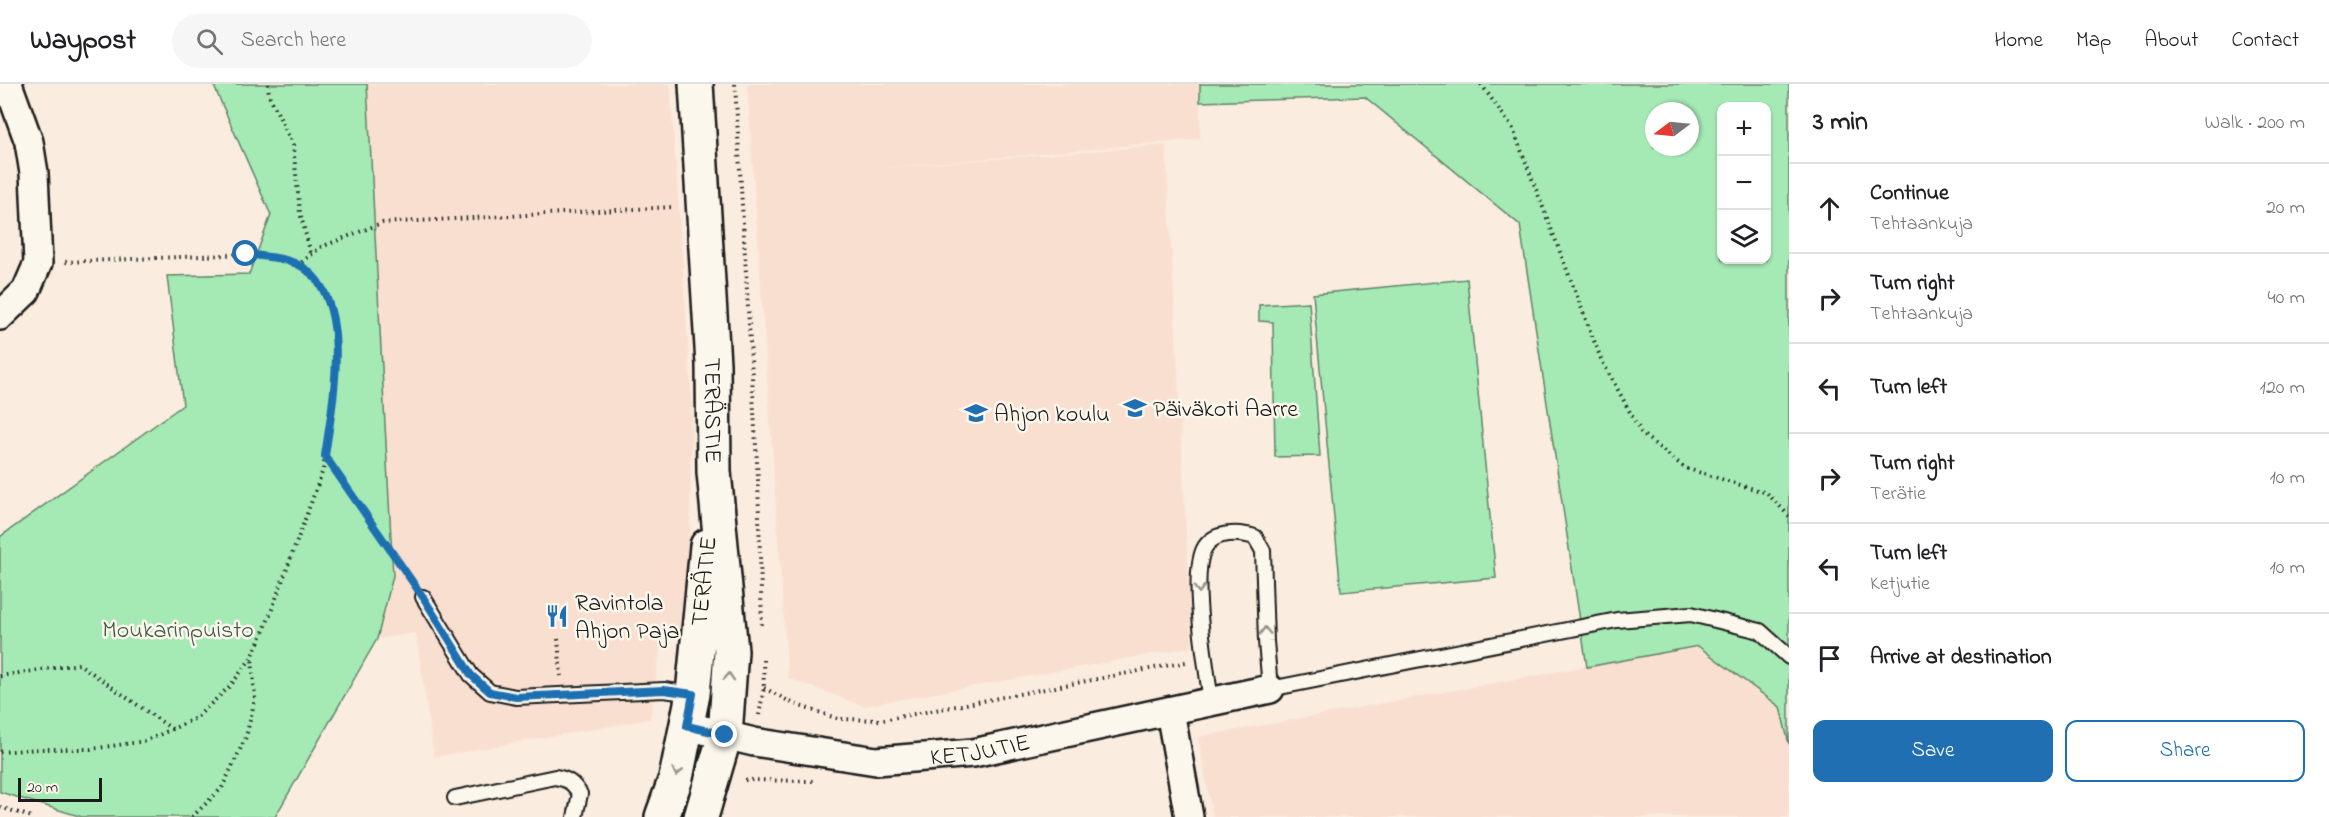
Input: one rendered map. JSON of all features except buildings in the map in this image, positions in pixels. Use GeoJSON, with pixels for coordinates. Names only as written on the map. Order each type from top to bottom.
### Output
{"type":"FeatureCollection","features":[{"type":"Feature","properties":{"kind":"street"},"geometry":{"type":"LineString","coordinates":[[0,316],[26,291],[38,263],[34,173],[29,142],[8,84]]}},
{"type":"Feature","properties":{"kind":"street","name":"TERÄSTIE"},"geometry":{"type":"LineString","coordinates":[[696,84],[713,364],[714,472],[740,738],[701,817]]}},
{"type":"Feature","properties":{"kind":"street","name":"TERÄTIE"},"geometry":{"type":"LineString","coordinates":[[662,817],[676,778],[693,694],[714,472]]}},
{"type":"Feature","properties":{"kind":"street","name":"KETJUTIE"},"geometry":{"type":"LineString","coordinates":[[687,726],[740,738],[876,761],[973,753],[1270,689]]}},
{"type":"Feature","properties":{"kind":"street"},"geometry":{"type":"LineString","coordinates":[[1170,711],[1189,817]]}},
{"type":"Feature","properties":{"kind":"lane"},"geometry":{"type":"LineString","coordinates":[[1210,702],[1199,592],[1199,558],[1206,544],[1220,536],[1239,532],[1255,537],[1263,551],[1270,689],[1617,620],[1690,614],[1760,631],[1789,657]]}},
{"type":"Feature","properties":{"kind":"lane"},"geometry":{"type":"LineString","coordinates":[[423,597],[471,675],[490,692],[516,697],[664,690],[693,694]]}},
{"type":"Feature","properties":{"kind":"lane"},"geometry":{"type":"LineString","coordinates":[[455,798],[555,777],[566,779],[574,784],[580,794],[575,817]]}},
{"type":"Feature","properties":{"kind":"path"},"geometry":{"type":"LineString","coordinates":[[268,84],[269,95],[293,145],[300,213],[311,254]]}},
{"type":"Feature","properties":{"kind":"path"},"geometry":{"type":"LineString","coordinates":[[735,84],[758,480],[762,630]]}},
{"type":"Feature","properties":{"kind":"path"},"geometry":{"type":"LineString","coordinates":[[1481,84],[1512,129],[1601,359],[1642,434],[1685,468],[1767,493],[1789,516]]}},
{"type":"Feature","properties":{"kind":"path"},"geometry":{"type":"LineString","coordinates":[[297,266],[321,247],[382,223],[742,203]]}},
{"type":"Feature","properties":{"kind":"path"},"geometry":{"type":"LineString","coordinates":[[0,752],[91,749],[146,741],[196,718],[231,685],[252,657],[267,623],[319,481],[325,456],[336,370],[334,321],[323,290],[304,268],[283,260],[246,254],[38,263]]}},
{"type":"Feature","properties":{"kind":"path"},"geometry":{"type":"LineString","coordinates":[[325,456],[423,597]]}},
{"type":"Feature","properties":{"kind":"path"},"geometry":{"type":"LineString","coordinates":[[558,639],[562,694]]}},
{"type":"Feature","properties":{"kind":"path"},"geometry":{"type":"LineString","coordinates":[[740,738],[765,688],[763,653]]}},
{"type":"Feature","properties":{"kind":"path"},"geometry":{"type":"LineString","coordinates":[[192,817],[222,788],[246,737],[255,699],[252,657]]}},
{"type":"Feature","properties":{"kind":"path"},"geometry":{"type":"LineString","coordinates":[[765,688],[794,705],[839,720],[883,720],[1206,658]]}},
{"type":"Feature","properties":{"kind":"path"},"geometry":{"type":"LineString","coordinates":[[0,676],[79,664],[172,729]]}},
{"type":"Feature","properties":{"kind":"path"},"geometry":{"type":"LineString","coordinates":[[0,807],[32,817]]}},
{"type":"Feature","properties":{"kind":"shaded area"},"geometry":{"type":"Polygon","coordinates":[[[367,84],[670,84],[692,403],[688,634],[662,635],[650,719],[434,757],[416,633],[377,639],[393,576],[367,84]]]}},
{"type":"Feature","properties":{"kind":"shaded area","name":"Ahjon koulu"},"geometry":{"type":"Polygon","coordinates":[[[747,84],[1200,84],[1200,139],[872,169],[1166,145],[1192,647],[863,706],[788,678],[747,84]]]}},
{"type":"Feature","properties":{"kind":"shaded area"},"geometry":{"type":"Polygon","coordinates":[[[1698,646],[1780,707],[1789,744],[1789,817],[1213,817],[1198,737],[1698,646]]]}},
{"type":"Feature","properties":{"kind":"green space","name":"Moukarinpuisto"},"geometry":{"type":"Polygon","coordinates":[[[213,84],[367,84],[393,576],[377,639],[275,817],[82,817],[0,792],[0,537],[183,405],[167,276],[249,274],[271,215],[213,84]]]}},
{"type":"Feature","properties":{"kind":"green space"},"geometry":{"type":"Polygon","coordinates":[[[1200,84],[1789,84],[1789,744],[1780,707],[1698,646],[1587,667],[1520,225],[1365,97],[1200,102],[1200,84]]]}},
{"type":"Feature","properties":{"kind":"green space"},"geometry":{"type":"Polygon","coordinates":[[[1467,279],[1496,578],[1341,592],[1313,294],[1467,279]]]}},
{"type":"Feature","properties":{"kind":"green space"},"geometry":{"type":"Polygon","coordinates":[[[1309,302],[1320,456],[1275,457],[1273,322],[1259,321],[1259,305],[1309,302]]]}},
{"type":"Feature","properties":{"kind":"place","name":"Päiväkoti Aarre"},"geometry":{"type":"Point","coordinates":[1135,408]}},
{"type":"Feature","properties":{"kind":"place","name":"Ahjon koulu"},"geometry":{"type":"Point","coordinates":[976,413]}},
{"type":"Feature","properties":{"kind":"place","name":"Ravintola Ahjon Paja"},"geometry":{"type":"Point","coordinates":[557,616]}},
{"type":"Feature","properties":{"kind":"route"},"geometry":{"type":"LineString","coordinates":[[246,254],[283,260],[304,268],[323,290],[334,321],[336,370],[325,456],[423,597],[471,675],[490,692],[516,697],[664,690],[693,694],[687,726],[725,735]]}}]}
